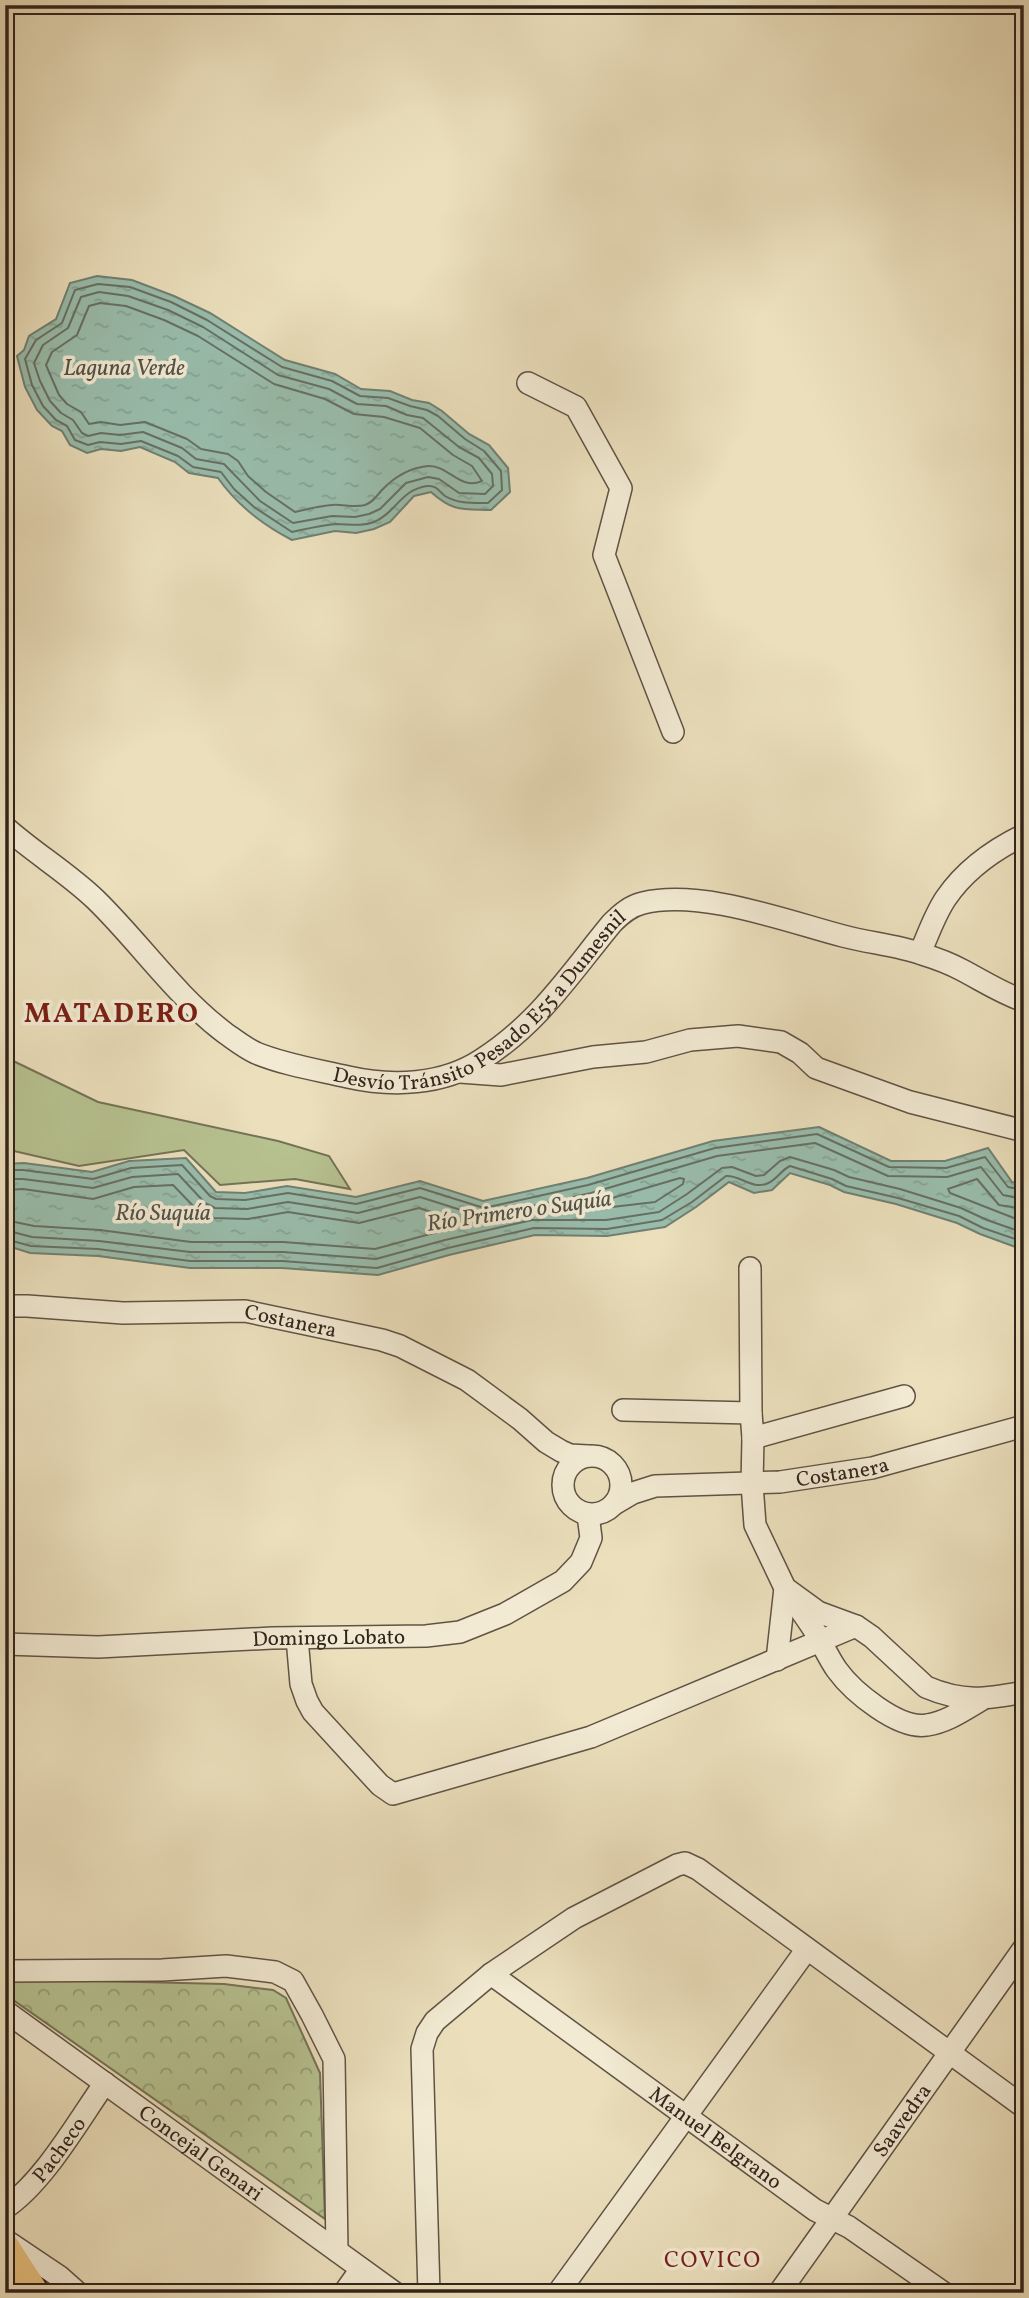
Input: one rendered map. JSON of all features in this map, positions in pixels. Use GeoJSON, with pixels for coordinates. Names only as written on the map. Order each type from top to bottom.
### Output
{"type":"FeatureCollection","features":[{"type":"Feature","properties":{"kind":"main road"},"geometry":{"type":"LineString","coordinates":[[5,2245],[36,2293]]}},
{"type":"Feature","properties":{"kind":"street"},"geometry":{"type":"LineString","coordinates":[[528,383],[576,407],[621,488],[604,555],[673,732]]}},
{"type":"Feature","properties":{"kind":"street","name":"Desvío Tránsito Pesado E55 a Dumesnil"},"geometry":{"type":"LineString","coordinates":[[5,827],[95,899],[190,1003],[209,1021],[253,1052],[277,1061],[383,1083],[403,1084],[459,1072],[480,1062],[519,1033],[540,1012],[612,923],[626,911],[641,904],[673,900],[735,907],[920,953],[961,969],[1001,993],[1024,1001]]}},
{"type":"Feature","properties":{"kind":"street"},"geometry":{"type":"LineString","coordinates":[[920,953],[946,898],[974,866],[1002,846],[1024,835]]}},
{"type":"Feature","properties":{"kind":"street"},"geometry":{"type":"LineString","coordinates":[[459,1072],[500,1075],[593,1057],[646,1052],[690,1040],[738,1037],[781,1042],[800,1053],[816,1068],[911,1101],[1024,1131]]}},
{"type":"Feature","properties":{"kind":"street"},"geometry":{"type":"LineString","coordinates":[[750,1268],[752,1484],[755,1525],[785,1588],[837,1670],[871,1703],[900,1720],[924,1726],[945,1721],[981,1700]]}},
{"type":"Feature","properties":{"kind":"street","name":"Costanera"},"geometry":{"type":"LineString","coordinates":[[5,1306],[123,1313],[245,1311],[382,1340],[400,1346],[467,1380],[546,1442],[570,1455],[607,1460],[632,1480],[655,1486],[780,1482],[872,1468],[1024,1426]]}},
{"type":"Feature","properties":{"kind":"street"},"geometry":{"type":"LineString","coordinates":[[753,1437],[904,1396]]}},
{"type":"Feature","properties":{"kind":"street"},"geometry":{"type":"LineString","coordinates":[[624,1410],[751,1413]]}},
{"type":"Feature","properties":{"kind":"street","name":"Costanera"},"geometry":{"type":"LineString","coordinates":[[546,1442],[559,1465],[562,1490],[571,1507],[588,1515],[603,1513],[633,1493],[655,1486]]}},
{"type":"Feature","properties":{"kind":"street"},"geometry":{"type":"LineString","coordinates":[[562,1481],[571,1464],[588,1456]]}},
{"type":"Feature","properties":{"kind":"street"},"geometry":{"type":"LineString","coordinates":[[615,1467],[620,1475],[621,1485],[615,1503]]}},
{"type":"Feature","properties":{"kind":"street","name":"Domingo Lobato"},"geometry":{"type":"LineString","coordinates":[[5,1644],[98,1647],[297,1638],[426,1636],[460,1632],[505,1614],[563,1581],[581,1562],[591,1538],[588,1515]]}},
{"type":"Feature","properties":{"kind":"street"},"geometry":{"type":"LineString","coordinates":[[785,1588],[818,1612],[856,1626],[872,1637],[926,1687],[959,1698],[981,1700],[1024,1692]]}},
{"type":"Feature","properties":{"kind":"street"},"geometry":{"type":"LineString","coordinates":[[777,1660],[785,1588]]}},
{"type":"Feature","properties":{"kind":"street"},"geometry":{"type":"LineString","coordinates":[[297,1638],[301,1684],[313,1712],[380,1785],[393,1794],[591,1737],[821,1643],[856,1626]]}},
{"type":"Feature","properties":{"kind":"street"},"geometry":{"type":"LineString","coordinates":[[429,2293],[422,2049],[427,2033],[435,2021],[491,1974],[574,1918],[685,1863],[698,1869],[1024,2107]]}},
{"type":"Feature","properties":{"kind":"street","name":"Saavedra"},"geometry":{"type":"LineString","coordinates":[[779,2293],[1024,1948]]}},
{"type":"Feature","properties":{"kind":"street"},"geometry":{"type":"LineString","coordinates":[[558,2293],[807,1949]]}},
{"type":"Feature","properties":{"kind":"street"},"geometry":{"type":"LineString","coordinates":[[5,1970],[136,1970],[226,1966],[275,1972],[293,1981],[334,2059],[337,2251]]}},
{"type":"Feature","properties":{"kind":"street","name":"Manuel Belgrano"},"geometry":{"type":"LineString","coordinates":[[491,1974],[815,2210],[849,2227],[944,2293]]}},
{"type":"Feature","properties":{"kind":"street","name":"Concejal Genari"},"geometry":{"type":"LineString","coordinates":[[5,2011],[395,2293]]}},
{"type":"Feature","properties":{"kind":"street","name":"Pacheco"},"geometry":{"type":"LineString","coordinates":[[5,2208],[41,2174],[105,2083]]}},
{"type":"Feature","properties":{"kind":"street"},"geometry":{"type":"LineString","coordinates":[[5,2240],[60,2277],[78,2293]]}},
{"type":"Feature","properties":{"kind":"street"},"geometry":{"type":"LineString","coordinates":[[344,2293],[361,2269]]}},
{"type":"Feature","properties":{"kind":"green space"},"geometry":{"type":"Polygon","coordinates":[[[5,1057],[98,1102],[278,1141],[329,1156],[350,1189],[295,1179],[220,1185],[184,1150],[79,1166],[5,1149],[5,1057]]]}},
{"type":"Feature","properties":{"kind":"green space"},"geometry":{"type":"Polygon","coordinates":[[[14,1979],[224,1984],[273,1990],[286,1998],[320,2073],[325,2219],[9,1997],[5,1987],[14,1979]]]}},
{"type":"Feature","properties":{"kind":"water","name":"Laguna Verde"},"geometry":{"type":"Polygon","coordinates":[[[97,276],[132,280],[174,296],[210,313],[285,360],[335,374],[361,389],[390,391],[412,400],[429,403],[469,434],[489,445],[508,468],[510,492],[491,510],[452,506],[431,492],[414,496],[390,522],[374,529],[356,533],[335,531],[292,540],[251,514],[218,478],[189,473],[175,462],[140,447],[121,451],[101,449],[87,453],[70,445],[62,431],[52,426],[37,410],[25,387],[17,356],[24,350],[29,336],[56,319],[70,283],[97,276]]]}},
{"type":"Feature","properties":{"kind":"water","name":"Río Suquía"},"geometry":{"type":"Polygon","coordinates":[[[819,1127],[891,1161],[945,1161],[988,1148],[1012,1182],[1024,1183],[1024,1250],[957,1223],[896,1204],[844,1192],[790,1173],[772,1190],[754,1193],[729,1182],[665,1227],[607,1236],[535,1235],[378,1275],[282,1268],[190,1268],[98,1256],[30,1253],[5,1245],[5,1164],[24,1163],[92,1172],[129,1161],[186,1158],[216,1192],[245,1193],[287,1186],[356,1197],[420,1181],[483,1201],[587,1178],[713,1141],[819,1127]]]}},
{"type":"Feature","properties":{"kind":"district","name":"MATADERO"},"geometry":{"type":"Point","coordinates":[112,1012]}},
{"type":"Feature","properties":{"kind":"district","name":"COVICO"},"geometry":{"type":"Point","coordinates":[713,2259]}},
{"type":"Feature","properties":{"kind":"water label","name":"Río Primero o Suquía"},"geometry":{"type":"Point","coordinates":[519,1210]}}]}
